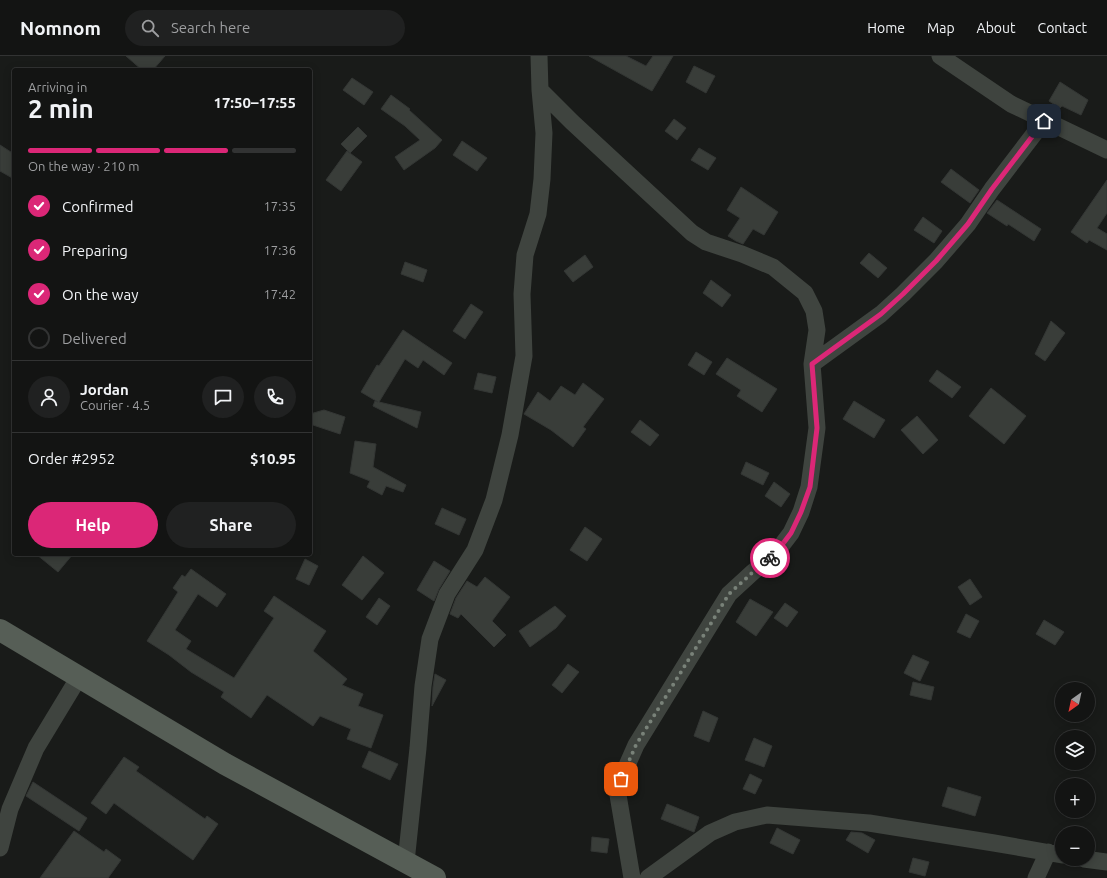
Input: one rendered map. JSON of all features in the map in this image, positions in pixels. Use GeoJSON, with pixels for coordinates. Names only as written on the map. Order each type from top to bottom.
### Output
{"type":"FeatureCollection","features":[{"type":"Feature","properties":{"kind":"main road"},"geometry":{"type":"LineString","coordinates":[[0,630],[225,764],[435,878]]}},
{"type":"Feature","properties":{"kind":"street"},"geometry":{"type":"LineString","coordinates":[[406,862],[423,686],[430,639],[447,594],[475,550],[494,500],[510,435],[524,356],[522,294],[525,255],[538,214],[542,179],[544,133],[540,90],[539,56]]}},
{"type":"Feature","properties":{"kind":"street"},"geometry":{"type":"LineString","coordinates":[[940,56],[1011,104],[1107,150]]}},
{"type":"Feature","properties":{"kind":"street"},"geometry":{"type":"LineString","coordinates":[[540,90],[572,122],[692,233],[706,242],[742,254],[773,267],[804,293],[814,312],[817,330],[812,364],[817,428],[810,487],[801,512],[791,533],[775,554],[729,594],[636,745],[621,779],[618,795],[632,878]]}},
{"type":"Feature","properties":{"kind":"street"},"geometry":{"type":"LineString","coordinates":[[812,364],[881,314],[936,261],[968,224],[992,189],[1044,121]]}},
{"type":"Feature","properties":{"kind":"street"},"geometry":{"type":"LineString","coordinates":[[0,848],[10,809],[36,748],[79,677]]}},
{"type":"Feature","properties":{"kind":"street"},"geometry":{"type":"LineString","coordinates":[[648,878],[710,833],[735,822],[767,815],[869,823],[1055,854],[1036,878]]}},
{"type":"Feature","properties":{"kind":"street"},"geometry":{"type":"LineString","coordinates":[[1095,860],[1107,862]]}},
{"type":"Feature","properties":{"kind":"building"},"geometry":{"type":"Polygon","coordinates":[[[126,56],[165,56],[155,68],[140,68],[126,56]]]}},
{"type":"Feature","properties":{"kind":"building"},"geometry":{"type":"Polygon","coordinates":[[[589,56],[626,56],[646,66],[653,56],[673,56],[652,91],[589,56]]]}},
{"type":"Feature","properties":{"kind":"building"},"geometry":{"type":"Polygon","coordinates":[[[694,66],[715,76],[706,93],[686,82],[694,66]]]}},
{"type":"Feature","properties":{"kind":"building"},"geometry":{"type":"Polygon","coordinates":[[[352,78],[373,92],[364,105],[343,90],[352,78]]]}},
{"type":"Feature","properties":{"kind":"building"},"geometry":{"type":"Polygon","coordinates":[[[1060,82],[1088,100],[1081,115],[1062,106],[1060,108],[1049,101],[1060,82]]]}},
{"type":"Feature","properties":{"kind":"building"},"geometry":{"type":"Polygon","coordinates":[[[391,95],[410,109],[409,110],[442,140],[435,148],[404,170],[395,157],[420,140],[405,126],[381,109],[391,95]]]}},
{"type":"Feature","properties":{"kind":"building"},"geometry":{"type":"Polygon","coordinates":[[[674,119],[686,128],[677,140],[665,131],[674,119]]]}},
{"type":"Feature","properties":{"kind":"building"},"geometry":{"type":"Polygon","coordinates":[[[358,127],[367,136],[350,153],[341,144],[358,127]]]}},
{"type":"Feature","properties":{"kind":"building"},"geometry":{"type":"Polygon","coordinates":[[[462,141],[487,158],[477,171],[453,155],[462,141]]]}},
{"type":"Feature","properties":{"kind":"building"},"geometry":{"type":"Polygon","coordinates":[[[0,145],[12,153],[12,178],[0,171],[0,145]]]}},
{"type":"Feature","properties":{"kind":"building"},"geometry":{"type":"Polygon","coordinates":[[[699,148],[716,158],[708,170],[691,160],[699,148]]]}},
{"type":"Feature","properties":{"kind":"building"},"geometry":{"type":"Polygon","coordinates":[[[347,151],[362,162],[341,191],[326,180],[347,151]]]}},
{"type":"Feature","properties":{"kind":"building"},"geometry":{"type":"Polygon","coordinates":[[[951,169],[979,190],[970,203],[941,182],[951,169]]]}},
{"type":"Feature","properties":{"kind":"building"},"geometry":{"type":"Polygon","coordinates":[[[1107,180],[1107,213],[1097,228],[1107,234],[1107,250],[1089,240],[1087,243],[1071,232],[1107,180]]]}},
{"type":"Feature","properties":{"kind":"building"},"geometry":{"type":"Polygon","coordinates":[[[741,187],[778,212],[764,235],[753,229],[743,244],[728,236],[740,218],[727,210],[741,187]]]}},
{"type":"Feature","properties":{"kind":"building"},"geometry":{"type":"Polygon","coordinates":[[[997,200],[1041,229],[1034,241],[1008,224],[1007,226],[987,213],[997,200]]]}},
{"type":"Feature","properties":{"kind":"building"},"geometry":{"type":"Polygon","coordinates":[[[923,217],[942,231],[934,243],[914,230],[923,217]]]}},
{"type":"Feature","properties":{"kind":"building"},"geometry":{"type":"Polygon","coordinates":[[[869,253],[887,268],[878,278],[860,263],[869,253]]]}},
{"type":"Feature","properties":{"kind":"building"},"geometry":{"type":"Polygon","coordinates":[[[585,255],[593,267],[573,282],[564,271],[585,255]]]}},
{"type":"Feature","properties":{"kind":"building"},"geometry":{"type":"Polygon","coordinates":[[[405,262],[427,270],[423,282],[401,274],[405,262]]]}},
{"type":"Feature","properties":{"kind":"building"},"geometry":{"type":"Polygon","coordinates":[[[711,280],[731,295],[722,307],[703,293],[711,280]]]}},
{"type":"Feature","properties":{"kind":"building"},"geometry":{"type":"Polygon","coordinates":[[[471,304],[483,312],[465,339],[453,331],[471,304]]]}},
{"type":"Feature","properties":{"kind":"building"},"geometry":{"type":"Polygon","coordinates":[[[1051,321],[1065,333],[1045,361],[1035,354],[1051,321]]]}},
{"type":"Feature","properties":{"kind":"building"},"geometry":{"type":"Polygon","coordinates":[[[403,330],[452,363],[444,375],[423,360],[418,368],[405,359],[379,402],[421,412],[417,428],[373,406],[375,401],[378,402],[361,392],[377,365],[379,366],[403,330]]]}},
{"type":"Feature","properties":{"kind":"building"},"geometry":{"type":"Polygon","coordinates":[[[696,352],[712,362],[704,375],[688,365],[696,352]]]}},
{"type":"Feature","properties":{"kind":"building"},"geometry":{"type":"Polygon","coordinates":[[[727,358],[777,389],[762,412],[737,396],[741,390],[716,374],[727,358]]]}},
{"type":"Feature","properties":{"kind":"building"},"geometry":{"type":"Polygon","coordinates":[[[937,370],[961,387],[952,398],[929,381],[937,370]]]}},
{"type":"Feature","properties":{"kind":"building"},"geometry":{"type":"Polygon","coordinates":[[[478,373],[496,377],[492,393],[474,389],[478,373]]]}},
{"type":"Feature","properties":{"kind":"building"},"geometry":{"type":"Polygon","coordinates":[[[583,383],[604,399],[583,427],[586,429],[573,447],[551,430],[524,414],[538,392],[550,401],[561,386],[575,395],[583,383]]]}},
{"type":"Feature","properties":{"kind":"building"},"geometry":{"type":"Polygon","coordinates":[[[991,388],[1026,416],[1004,444],[969,416],[991,388]]]}},
{"type":"Feature","properties":{"kind":"building"},"geometry":{"type":"Polygon","coordinates":[[[854,401],[885,420],[874,438],[843,419],[854,401]]]}},
{"type":"Feature","properties":{"kind":"building"},"geometry":{"type":"Polygon","coordinates":[[[324,410],[345,417],[340,434],[312,425],[312,413],[324,410]]]}},
{"type":"Feature","properties":{"kind":"building"},"geometry":{"type":"Polygon","coordinates":[[[917,416],[938,440],[923,454],[901,430],[917,416]]]}},
{"type":"Feature","properties":{"kind":"building"},"geometry":{"type":"Polygon","coordinates":[[[640,420],[659,435],[650,446],[631,432],[640,420]]]}},
{"type":"Feature","properties":{"kind":"building"},"geometry":{"type":"Polygon","coordinates":[[[355,441],[376,444],[373,467],[406,485],[403,492],[386,486],[382,495],[367,487],[370,481],[350,473],[355,441]]]}},
{"type":"Feature","properties":{"kind":"building"},"geometry":{"type":"Polygon","coordinates":[[[746,462],[769,473],[763,485],[741,474],[746,462]]]}},
{"type":"Feature","properties":{"kind":"building"},"geometry":{"type":"Polygon","coordinates":[[[774,482],[790,494],[781,507],[765,496],[774,482]]]}},
{"type":"Feature","properties":{"kind":"building"},"geometry":{"type":"Polygon","coordinates":[[[442,508],[466,519],[459,535],[435,524],[442,508]]]}},
{"type":"Feature","properties":{"kind":"building"},"geometry":{"type":"Polygon","coordinates":[[[585,527],[602,539],[587,561],[570,550],[585,527]]]}},
{"type":"Feature","properties":{"kind":"building"},"geometry":{"type":"Polygon","coordinates":[[[38,556],[71,556],[58,572],[38,556]]]}},
{"type":"Feature","properties":{"kind":"building"},"geometry":{"type":"Polygon","coordinates":[[[363,556],[384,573],[362,600],[342,585],[363,556]]]}},
{"type":"Feature","properties":{"kind":"building"},"geometry":{"type":"Polygon","coordinates":[[[305,559],[318,566],[309,585],[296,579],[305,559]]]}},
{"type":"Feature","properties":{"kind":"building"},"geometry":{"type":"Polygon","coordinates":[[[434,561],[450,571],[439,589],[434,601],[417,590],[434,561]]]}},
{"type":"Feature","properties":{"kind":"building"},"geometry":{"type":"Polygon","coordinates":[[[191,569],[226,594],[217,607],[198,594],[175,630],[191,641],[186,649],[234,678],[274,618],[264,611],[274,596],[326,631],[313,651],[347,679],[342,685],[363,694],[358,706],[383,715],[371,748],[347,739],[351,729],[320,716],[313,726],[267,695],[251,718],[221,697],[224,692],[191,672],[169,655],[147,641],[178,592],[173,588],[182,575],[185,577],[191,569]]]}},
{"type":"Feature","properties":{"kind":"building"},"geometry":{"type":"Polygon","coordinates":[[[485,577],[510,597],[492,621],[506,635],[494,647],[461,614],[458,618],[450,614],[456,598],[467,581],[477,587],[485,577]]]}},
{"type":"Feature","properties":{"kind":"building"},"geometry":{"type":"Polygon","coordinates":[[[970,579],[982,597],[970,605],[958,587],[970,579]]]}},
{"type":"Feature","properties":{"kind":"building"},"geometry":{"type":"Polygon","coordinates":[[[379,598],[390,606],[377,625],[366,617],[379,598]]]}},
{"type":"Feature","properties":{"kind":"building"},"geometry":{"type":"Polygon","coordinates":[[[750,599],[773,612],[756,636],[736,622],[750,599]]]}},
{"type":"Feature","properties":{"kind":"building"},"geometry":{"type":"Polygon","coordinates":[[[785,603],[798,612],[787,627],[774,618],[785,603]]]}},
{"type":"Feature","properties":{"kind":"building"},"geometry":{"type":"Polygon","coordinates":[[[555,606],[566,616],[556,628],[530,647],[519,631],[555,606]]]}},
{"type":"Feature","properties":{"kind":"building"},"geometry":{"type":"Polygon","coordinates":[[[966,614],[979,621],[970,638],[957,632],[966,614]]]}},
{"type":"Feature","properties":{"kind":"building"},"geometry":{"type":"Polygon","coordinates":[[[1044,620],[1064,632],[1055,645],[1036,634],[1044,620]]]}},
{"type":"Feature","properties":{"kind":"building"},"geometry":{"type":"Polygon","coordinates":[[[913,655],[929,662],[920,681],[904,673],[913,655]]]}},
{"type":"Feature","properties":{"kind":"building"},"geometry":{"type":"Polygon","coordinates":[[[568,664],[579,672],[562,693],[552,685],[568,664]]]}},
{"type":"Feature","properties":{"kind":"building"},"geometry":{"type":"Polygon","coordinates":[[[435,674],[446,680],[432,706],[433,687],[435,674]]]}},
{"type":"Feature","properties":{"kind":"building"},"geometry":{"type":"Polygon","coordinates":[[[913,682],[934,687],[931,700],[910,695],[913,682]]]}},
{"type":"Feature","properties":{"kind":"building"},"geometry":{"type":"Polygon","coordinates":[[[703,711],[718,718],[709,742],[694,736],[703,711]]]}},
{"type":"Feature","properties":{"kind":"building"},"geometry":{"type":"Polygon","coordinates":[[[754,738],[772,746],[764,767],[745,760],[754,738]]]}},
{"type":"Feature","properties":{"kind":"building"},"geometry":{"type":"Polygon","coordinates":[[[369,751],[398,764],[390,780],[362,767],[369,751]]]}},
{"type":"Feature","properties":{"kind":"building"},"geometry":{"type":"Polygon","coordinates":[[[124,757],[139,767],[136,771],[205,819],[207,816],[218,824],[193,860],[114,803],[106,814],[91,803],[124,757]]]}},
{"type":"Feature","properties":{"kind":"building"},"geometry":{"type":"Polygon","coordinates":[[[750,774],[762,780],[755,794],[743,789],[750,774]]]}},
{"type":"Feature","properties":{"kind":"building"},"geometry":{"type":"Polygon","coordinates":[[[33,782],[87,818],[79,831],[26,796],[33,782]]]}},
{"type":"Feature","properties":{"kind":"building"},"geometry":{"type":"Polygon","coordinates":[[[948,787],[981,797],[975,816],[942,806],[948,787]]]}},
{"type":"Feature","properties":{"kind":"building"},"geometry":{"type":"Polygon","coordinates":[[[667,804],[699,817],[694,832],[661,819],[667,804]]]}},
{"type":"Feature","properties":{"kind":"building"},"geometry":{"type":"Polygon","coordinates":[[[777,828],[800,840],[793,854],[770,843],[777,828]]]}},
{"type":"Feature","properties":{"kind":"building"},"geometry":{"type":"Polygon","coordinates":[[[74,831],[104,852],[106,849],[121,860],[108,878],[40,878],[74,831]]]}},
{"type":"Feature","properties":{"kind":"building"},"geometry":{"type":"Polygon","coordinates":[[[851,832],[862,833],[875,840],[868,853],[846,840],[851,832]]]}},
{"type":"Feature","properties":{"kind":"building"},"geometry":{"type":"Polygon","coordinates":[[[592,837],[609,839],[607,853],[591,851],[592,837]]]}},
{"type":"Feature","properties":{"kind":"building"},"geometry":{"type":"Polygon","coordinates":[[[913,858],[929,862],[925,876],[909,872],[913,858]]]}},
{"type":"Feature","properties":{"kind":"way so far"},"geometry":{"type":"LineString","coordinates":[[621,779],[636,745],[729,594],[770,558]]}},
{"type":"Feature","properties":{"kind":"route"},"geometry":{"type":"LineString","coordinates":[[770,558],[775,554],[791,533],[801,512],[810,487],[817,428],[812,364],[881,314],[936,261],[968,224],[992,189],[1044,121]]}}]}
